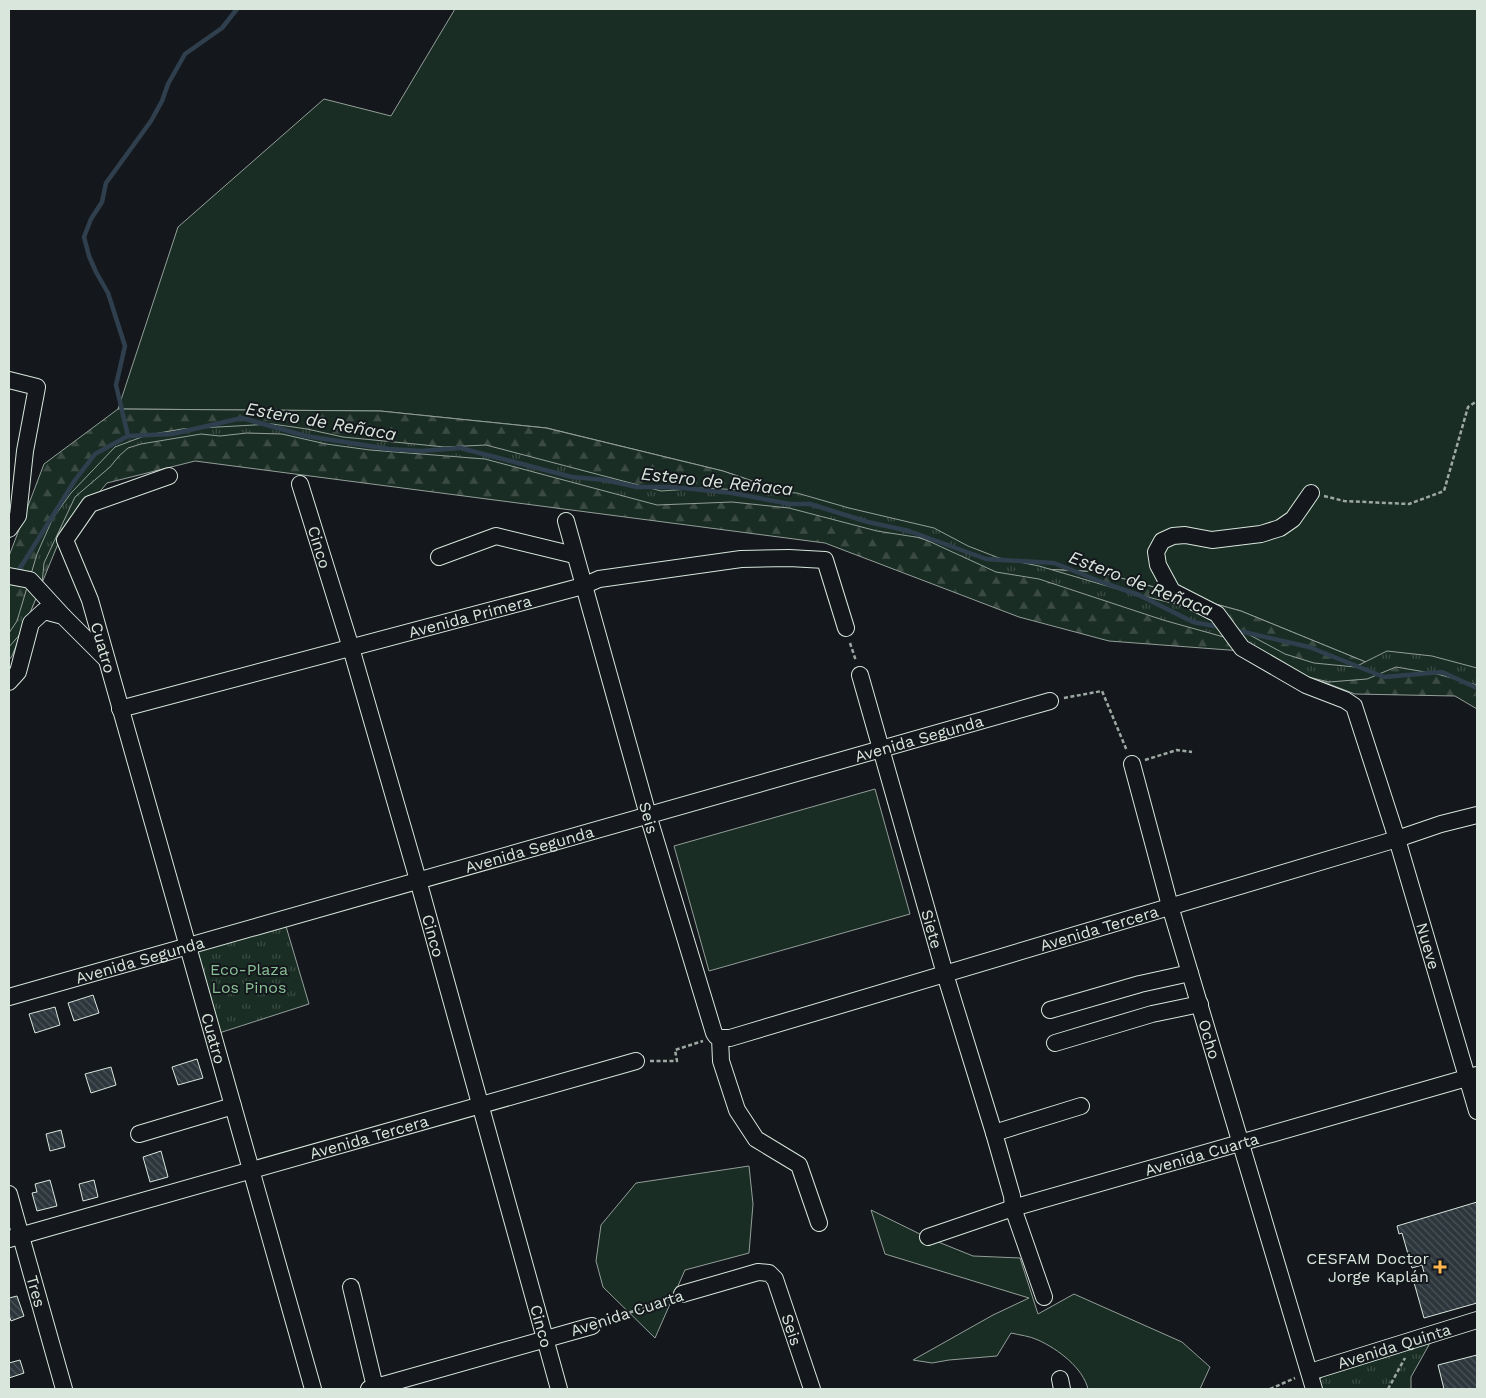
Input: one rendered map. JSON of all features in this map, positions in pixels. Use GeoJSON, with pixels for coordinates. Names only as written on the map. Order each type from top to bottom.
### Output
{"type":"FeatureCollection","features":[{"type":"Feature","properties":{"kind":"street"},"geometry":{"type":"LineString","coordinates":[[9,380],[37,387],[25,451],[18,516],[9,529]]}},
{"type":"Feature","properties":{"kind":"street","name":"Cuatro"},"geometry":{"type":"LineString","coordinates":[[169,476],[90,504],[65,540],[90,600],[313,1389]]}},
{"type":"Feature","properties":{"kind":"street","name":"Cinco"},"geometry":{"type":"LineString","coordinates":[[300,484],[351,648],[418,880],[482,1105],[559,1389]]}},
{"type":"Feature","properties":{"kind":"street","name":"Nueve"},"geometry":{"type":"LineString","coordinates":[[1311,493],[1293,519],[1280,528],[1261,534],[1212,540],[1185,535],[1173,536],[1162,541],[1156,552],[1158,565],[1172,591],[1217,614],[1242,648],[1306,686],[1344,700],[1354,706],[1472,1076],[1477,1111]]}},
{"type":"Feature","properties":{"kind":"street","name":"Seis"},"geometry":{"type":"LineString","coordinates":[[566,521],[648,815],[718,1037],[721,1061],[737,1110],[756,1139],[799,1165],[819,1222]]}},
{"type":"Feature","properties":{"kind":"street"},"geometry":{"type":"LineString","coordinates":[[439,557],[496,536],[574,555]]}},
{"type":"Feature","properties":{"kind":"street","name":"Avenida Primera"},"geometry":{"type":"LineString","coordinates":[[120,709],[583,586],[599,579],[741,559],[789,558],[825,560],[846,628]]}},
{"type":"Feature","properties":{"kind":"street"},"geometry":{"type":"LineString","coordinates":[[9,576],[30,580],[107,660]]}},
{"type":"Feature","properties":{"kind":"street"},"geometry":{"type":"LineString","coordinates":[[9,682],[18,672],[31,623],[44,611],[63,616]]}},
{"type":"Feature","properties":{"kind":"street","name":"Siete"},"geometry":{"type":"LineString","coordinates":[[860,675],[945,974],[994,1133],[1012,1196],[1013,1208],[1044,1297]]}},
{"type":"Feature","properties":{"kind":"street","name":"Avenida Segunda"},"geometry":{"type":"LineString","coordinates":[[9,997],[1050,700]]}},
{"type":"Feature","properties":{"kind":"street","name":"Ocho"},"geometry":{"type":"LineString","coordinates":[[1132,764],[1170,906],[1314,1389]]}},
{"type":"Feature","properties":{"kind":"street","name":"Avenida Tercera"},"geometry":{"type":"LineString","coordinates":[[718,1037],[730,1038],[1397,839],[1440,824],[1477,815]]}},
{"type":"Feature","properties":{"kind":"street"},"geometry":{"type":"LineString","coordinates":[[1050,1010],[1140,984],[1190,973]]}},
{"type":"Feature","properties":{"kind":"street"},"geometry":{"type":"LineString","coordinates":[[1055,1043],[1152,1014],[1200,1004]]}},
{"type":"Feature","properties":{"kind":"street","name":"Avenida Tercera"},"geometry":{"type":"LineString","coordinates":[[15,1238],[636,1061]]}},
{"type":"Feature","properties":{"kind":"street","name":"Avenida Cuarta"},"geometry":{"type":"LineString","coordinates":[[928,1237],[1013,1208],[1242,1144],[1472,1076]]}},
{"type":"Feature","properties":{"kind":"street"},"geometry":{"type":"LineString","coordinates":[[139,1134],[233,1106]]}},
{"type":"Feature","properties":{"kind":"street"},"geometry":{"type":"LineString","coordinates":[[994,1133],[1081,1106]]}},
{"type":"Feature","properties":{"kind":"street","name":"Tres"},"geometry":{"type":"LineString","coordinates":[[9,1194],[15,1238],[64,1389]]}},
{"type":"Feature","properties":{"kind":"street","name":"Avenida Cuarta"},"geometry":{"type":"LineString","coordinates":[[682,1294],[758,1272],[769,1273]]}},
{"type":"Feature","properties":{"kind":"street","name":"Seis"},"geometry":{"type":"LineString","coordinates":[[769,1273],[775,1279],[812,1389]]}},
{"type":"Feature","properties":{"kind":"street"},"geometry":{"type":"LineString","coordinates":[[351,1287],[372,1388]]}},
{"type":"Feature","properties":{"kind":"street","name":"Avenida Quinta"},"geometry":{"type":"LineString","coordinates":[[1310,1372],[1477,1320]]}},
{"type":"Feature","properties":{"kind":"street","name":"Avenida Cuarta"},"geometry":{"type":"LineString","coordinates":[[372,1388],[592,1326]]}},
{"type":"Feature","properties":{"kind":"path"},"geometry":{"type":"LineString","coordinates":[[1311,493],[1344,501],[1408,504],[1444,491],[1468,407],[1477,401]]}},
{"type":"Feature","properties":{"kind":"path"},"geometry":{"type":"LineString","coordinates":[[846,628],[860,675]]}},
{"type":"Feature","properties":{"kind":"path"},"geometry":{"type":"LineString","coordinates":[[1050,700],[1102,691],[1132,764],[1177,750],[1192,752]]}},
{"type":"Feature","properties":{"kind":"path"},"geometry":{"type":"LineString","coordinates":[[636,1061],[677,1061],[675,1050],[718,1037]]}},
{"type":"Feature","properties":{"kind":"path","name":"Avenida Cuarta"},"geometry":{"type":"LineString","coordinates":[[592,1326],[682,1294]]}},
{"type":"Feature","properties":{"kind":"path"},"geometry":{"type":"LineString","coordinates":[[1388,1389],[1416,1339]]}},
{"type":"Feature","properties":{"kind":"path"},"geometry":{"type":"LineString","coordinates":[[1270,1389],[1310,1372]]}},
{"type":"Feature","properties":{"kind":"green space"},"geometry":{"type":"Polygon","coordinates":[[[455,9],[1477,9],[1477,677],[1373,665],[1241,611],[1099,572],[1005,567],[723,471],[547,428],[380,411],[118,409],[178,227],[324,99],[391,116],[455,9]]]}},
{"type":"Feature","properties":{"kind":"green space"},"geometry":{"type":"Polygon","coordinates":[[[118,409],[380,411],[546,428],[723,471],[1005,567],[1099,572],[1241,611],[1373,665],[1444,665],[1477,677],[1477,709],[1455,696],[1355,694],[1242,651],[1109,641],[1019,617],[825,543],[195,461],[107,483],[60,539],[9,660],[9,556],[44,464],[118,409]]]}},
{"type":"Feature","properties":{"kind":"green space"},"geometry":{"type":"Polygon","coordinates":[[[272,424],[343,437],[444,447],[486,445],[661,491],[704,488],[797,493],[849,508],[934,528],[968,546],[999,558],[1039,566],[1124,591],[1207,612],[1285,654],[1314,663],[1355,667],[1387,651],[1432,656],[1477,668],[1477,685],[1437,674],[1396,667],[1367,679],[1329,682],[1287,672],[1231,639],[1163,620],[1039,579],[996,572],[922,538],[877,531],[789,508],[732,502],[657,505],[485,459],[370,450],[326,444],[282,434],[247,433],[220,436],[201,434],[141,444],[128,448],[119,456],[110,467],[75,497],[44,563],[42,584],[22,632],[9,647],[9,633],[17,621],[37,554],[53,518],[71,493],[115,447],[147,435],[182,429],[272,424]]]}},
{"type":"Feature","properties":{"kind":"green space"},"geometry":{"type":"Polygon","coordinates":[[[875,789],[910,914],[709,971],[674,846],[875,789]]]}},
{"type":"Feature","properties":{"kind":"green space","name":"Eco-Plaza Los Pinos"},"geometry":{"type":"Polygon","coordinates":[[[285,923],[309,1004],[216,1034],[191,948],[285,923]]]}},
{"type":"Feature","properties":{"kind":"green space"},"geometry":{"type":"Polygon","coordinates":[[[749,1166],[753,1204],[749,1253],[685,1270],[655,1338],[603,1287],[596,1261],[601,1225],[636,1183],[749,1166]]]}},
{"type":"Feature","properties":{"kind":"green space"},"geometry":{"type":"Polygon","coordinates":[[[871,1210],[926,1237],[973,1256],[1020,1258],[1038,1314],[1074,1294],[1182,1342],[1210,1367],[1200,1389],[1088,1389],[1081,1374],[1061,1354],[1035,1339],[1011,1333],[997,1356],[932,1363],[913,1360],[993,1315],[1029,1298],[885,1254],[871,1210]]]}},
{"type":"Feature","properties":{"kind":"green space"},"geometry":{"type":"Polygon","coordinates":[[[1430,1343],[1411,1377],[1411,1389],[1318,1389],[1319,1380],[1323,1376],[1430,1343]]]}},
{"type":"Feature","properties":{"kind":"building"},"geometry":{"type":"Polygon","coordinates":[[[93,995],[99,1013],[74,1021],[68,1003],[93,995]]]}},
{"type":"Feature","properties":{"kind":"building"},"geometry":{"type":"Polygon","coordinates":[[[55,1007],[60,1025],[35,1033],[29,1014],[55,1007]]]}},
{"type":"Feature","properties":{"kind":"building"},"geometry":{"type":"Polygon","coordinates":[[[197,1059],[203,1078],[178,1085],[172,1067],[197,1059]]]}},
{"type":"Feature","properties":{"kind":"building"},"geometry":{"type":"Polygon","coordinates":[[[111,1067],[116,1085],[91,1093],[85,1074],[111,1067]]]}},
{"type":"Feature","properties":{"kind":"building"},"geometry":{"type":"Polygon","coordinates":[[[61,1130],[65,1147],[50,1151],[46,1134],[61,1130]]]}},
{"type":"Feature","properties":{"kind":"building"},"geometry":{"type":"Polygon","coordinates":[[[161,1151],[168,1177],[150,1182],[143,1157],[161,1151]]]}},
{"type":"Feature","properties":{"kind":"building"},"geometry":{"type":"Polygon","coordinates":[[[50,1180],[57,1206],[37,1211],[32,1193],[37,1192],[35,1184],[50,1180]]]}},
{"type":"Feature","properties":{"kind":"building"},"geometry":{"type":"Polygon","coordinates":[[[94,1180],[98,1197],[83,1201],[79,1184],[94,1180]]]}},
{"type":"Feature","properties":{"kind":"building","name":"CESFAM Doctor Jorge Kaplán"},"geometry":{"type":"Polygon","coordinates":[[[1477,1202],[1477,1303],[1424,1318],[1413,1279],[1425,1276],[1422,1265],[1412,1268],[1402,1233],[1399,1234],[1397,1226],[1477,1202]]]}},
{"type":"Feature","properties":{"kind":"building"},"geometry":{"type":"Polygon","coordinates":[[[17,1296],[24,1316],[11,1321],[9,1298],[17,1296]]]}},
{"type":"Feature","properties":{"kind":"building"},"geometry":{"type":"Polygon","coordinates":[[[1477,1355],[1477,1389],[1444,1389],[1438,1365],[1477,1355]]]}},
{"type":"Feature","properties":{"kind":"building"},"geometry":{"type":"Polygon","coordinates":[[[20,1360],[24,1373],[9,1378],[9,1363],[20,1360]]]}},
{"type":"Feature","properties":{"kind":"waterway"},"geometry":{"type":"LineString","coordinates":[[128,436],[116,385],[125,346],[108,293],[89,256],[84,237],[91,219],[102,202],[106,183],[151,121],[162,101],[168,84],[185,54],[222,28],[237,9]]}},
{"type":"Feature","properties":{"kind":"waterway","name":"Estero de Reñaca"},"geometry":{"type":"LineString","coordinates":[[17,573],[75,480],[95,454],[128,436],[172,434],[242,418],[306,436],[389,449],[422,451],[460,448],[572,477],[605,480],[637,487],[672,487],[732,493],[790,504],[810,504],[868,522],[909,531],[986,559],[1054,563],[1139,595],[1193,622],[1220,627]]}},
{"type":"Feature","properties":{"kind":"waterway","name":"Estero de Reñaca"},"geometry":{"type":"LineString","coordinates":[[1235,630],[1309,647],[1384,677],[1442,672],[1477,688]]}},
{"type":"Feature","properties":{"kind":"place","name":"CESFAM Doctor Jorge Kaplán"},"geometry":{"type":"Point","coordinates":[1440,1267]}}]}
